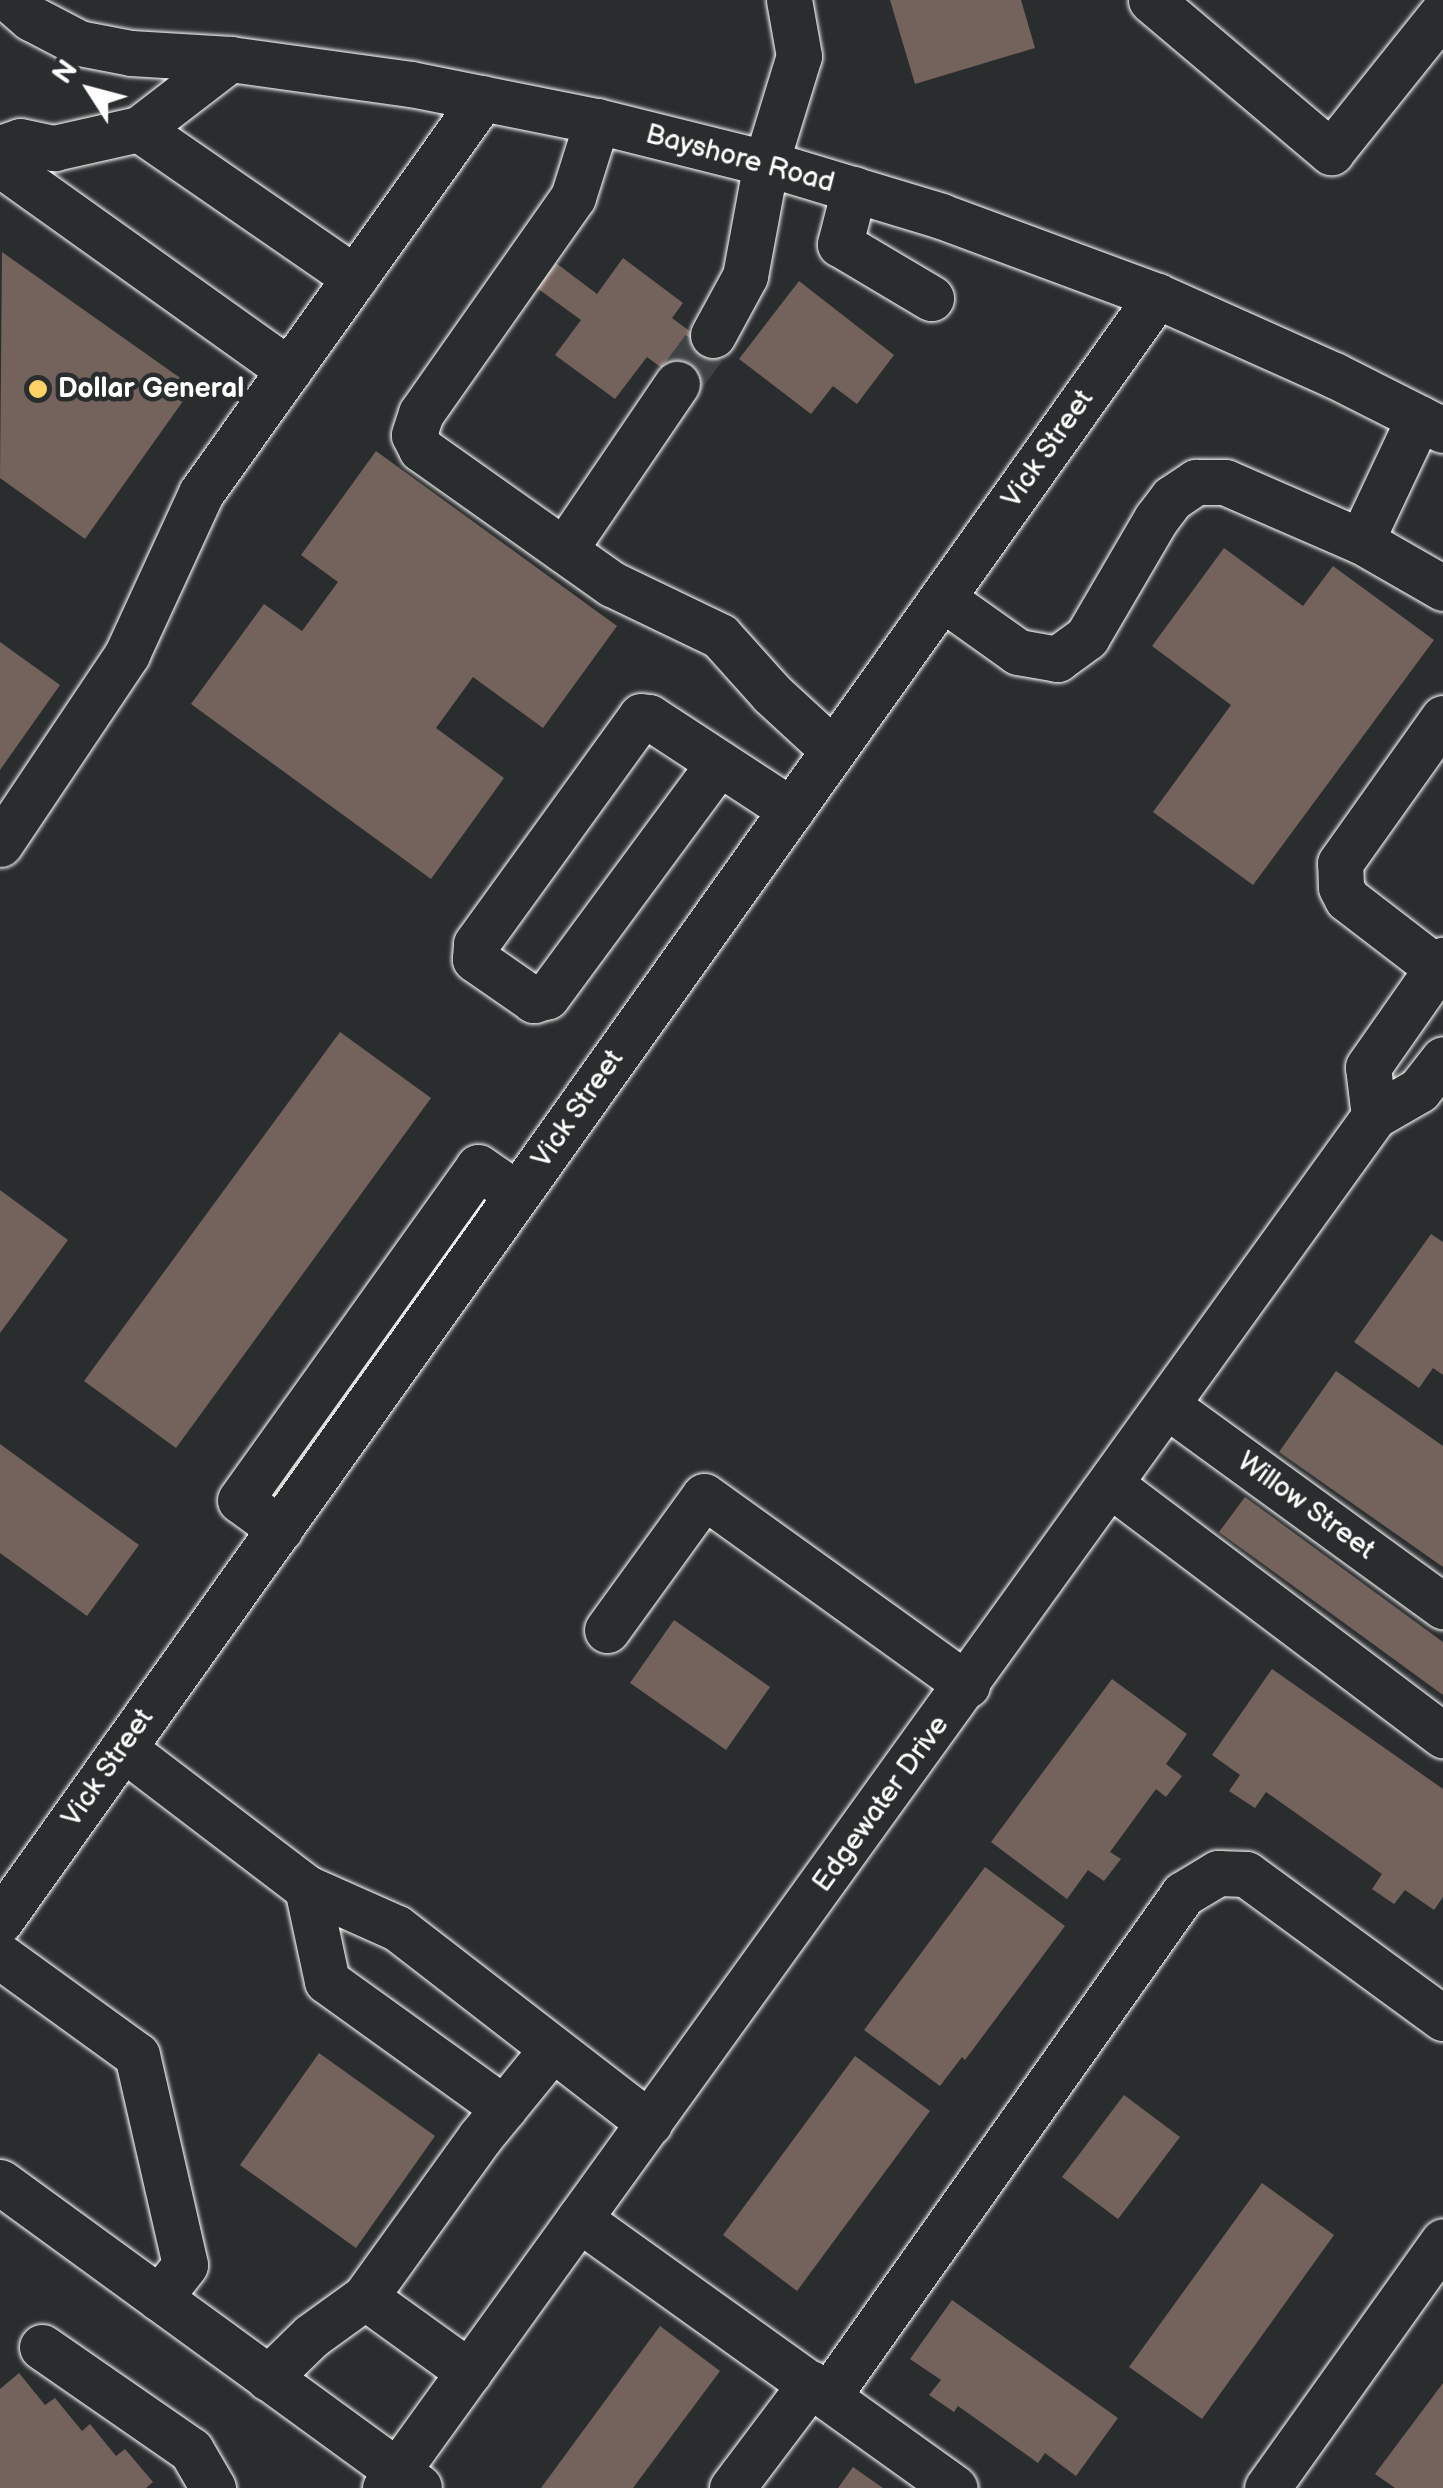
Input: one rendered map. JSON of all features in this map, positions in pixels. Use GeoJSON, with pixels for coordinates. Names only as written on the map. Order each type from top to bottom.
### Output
{"type":"FeatureCollection","features":[{"type":"Feature","properties":{"kind":"street","name":"Bayshore Road"},"geometry":{"type":"LineString","coordinates":[[10,0],[31,18],[79,43],[131,53],[230,59],[483,98],[597,121],[854,189],[1022,245],[1156,296],[1431,424]]}},
{"type":"Feature","properties":{"kind":"street"},"geometry":{"type":"LineString","coordinates":[[713,335],[745,276],[766,163],[799,56],[789,0]]}},
{"type":"Feature","properties":{"kind":"street"},"geometry":{"type":"LineString","coordinates":[[1151,0],[1332,152],[1443,12]]}},
{"type":"Feature","properties":{"kind":"street"},"geometry":{"type":"LineString","coordinates":[[0,148],[20,141],[54,148],[139,129],[230,59]]}},
{"type":"Feature","properties":{"kind":"street"},"geometry":{"type":"LineString","coordinates":[[0,844],[127,654],[201,492],[483,98]]}},
{"type":"Feature","properties":{"kind":"street"},"geometry":{"type":"LineString","coordinates":[[597,121],[574,196],[421,413],[414,434],[422,449],[612,584],[720,636],[772,694],[833,750]]}},
{"type":"Feature","properties":{"kind":"street"},"geometry":{"type":"LineString","coordinates":[[139,129],[355,278]]}},
{"type":"Feature","properties":{"kind":"street"},"geometry":{"type":"LineString","coordinates":[[0,164],[289,370]]}},
{"type":"Feature","properties":{"kind":"street"},"geometry":{"type":"LineString","coordinates":[[854,189],[840,244],[931,298]]}},
{"type":"Feature","properties":{"kind":"street","name":"Vick Street"},"geometry":{"type":"LineString","coordinates":[[8,1892],[123,1748],[1156,296]]}},
{"type":"Feature","properties":{"kind":"street"},"geometry":{"type":"LineString","coordinates":[[564,550],[677,384]]}},
{"type":"Feature","properties":{"kind":"street"},"geometry":{"type":"LineString","coordinates":[[1361,542],[1431,424]]}},
{"type":"Feature","properties":{"kind":"street"},"geometry":{"type":"LineString","coordinates":[[942,598],[1018,652],[1057,659],[1086,638],[1156,520],[1172,498],[1196,482],[1224,482],[1361,542],[1443,588]]}},
{"type":"Feature","properties":{"kind":"street"},"geometry":{"type":"LineString","coordinates":[[718,763],[546,996],[534,1000],[475,959],[476,944],[640,716],[649,717],[791,810]]}},
{"type":"Feature","properties":{"kind":"street"},"geometry":{"type":"LineString","coordinates":[[1374,1116],[1368,1067],[1440,964],[1347,899],[1341,887],[1340,863],[1443,718]]}},
{"type":"Feature","properties":{"kind":"street","name":"Edgewater Drive"},"geometry":{"type":"LineString","coordinates":[[401,2482],[469,2372],[1169,1407],[1374,1116],[1419,1090],[1443,1059]]}},
{"type":"Feature","properties":{"kind":"street","name":"Willow Street"},"geometry":{"type":"LineString","coordinates":[[1169,1407],[1443,1606]]}},
{"type":"Feature","properties":{"kind":"street"},"geometry":{"type":"LineString","coordinates":[[1112,1485],[1443,1735]]}},
{"type":"Feature","properties":{"kind":"street"},"geometry":{"type":"LineString","coordinates":[[607,1630],[704,1496],[967,1685]]}},
{"type":"Feature","properties":{"kind":"street"},"geometry":{"type":"LineString","coordinates":[[123,1748],[307,1888],[397,1928],[649,2123]]}},
{"type":"Feature","properties":{"kind":"street"},"geometry":{"type":"LineString","coordinates":[[732,2488],[819,2389],[1184,1894],[1218,1873],[1246,1874],[1443,2018]]}},
{"type":"Feature","properties":{"kind":"street"},"geometry":{"type":"LineString","coordinates":[[307,1888],[328,1980],[504,2108]]}},
{"type":"Feature","properties":{"kind":"street"},"geometry":{"type":"LineString","coordinates":[[0,1956],[137,2055],[185,2265],[159,2298]]}},
{"type":"Feature","properties":{"kind":"street"},"geometry":{"type":"LineString","coordinates":[[268,2378],[311,2336],[365,2297],[552,2049]]}},
{"type":"Feature","properties":{"kind":"street"},"geometry":{"type":"LineString","coordinates":[[0,2182],[268,2378],[401,2482]]}},
{"type":"Feature","properties":{"kind":"street"},"geometry":{"type":"LineString","coordinates":[[579,2219],[954,2488]]}},
{"type":"Feature","properties":{"kind":"street"},"geometry":{"type":"LineString","coordinates":[[1267,2488],[1443,2241]]}},
{"type":"Feature","properties":{"kind":"street"},"geometry":{"type":"LineString","coordinates":[[365,2297],[469,2372]]}},
{"type":"Feature","properties":{"kind":"street"},"geometry":{"type":"LineString","coordinates":[[42,2347],[191,2450],[212,2488]]}},
{"type":"Feature","properties":{"kind":"building"},"geometry":{"type":"Polygon","coordinates":[[[890,0],[1021,0],[1035,48],[915,84],[890,0]]]}},
{"type":"Feature","properties":{"kind":"building"},"geometry":{"type":"Polygon","coordinates":[[[2,252],[193,387],[85,539],[0,478],[2,252]]]}},
{"type":"Feature","properties":{"kind":"building"},"geometry":{"type":"Polygon","coordinates":[[[623,258],[683,303],[672,318],[722,355],[694,392],[647,357],[615,399],[555,355],[581,320],[537,288],[556,263],[597,294],[623,258]]]}},
{"type":"Feature","properties":{"kind":"building"},"geometry":{"type":"Polygon","coordinates":[[[799,281],[894,355],[857,404],[833,386],[811,414],[739,359],[799,281]]]}},
{"type":"Feature","properties":{"kind":"building"},"geometry":{"type":"Polygon","coordinates":[[[376,451],[617,626],[543,728],[473,677],[436,728],[504,778],[431,879],[191,704],[264,604],[302,631],[338,582],[301,555],[376,451]]]}},
{"type":"Feature","properties":{"kind":"building"},"geometry":{"type":"Polygon","coordinates":[[[1224,548],[1303,606],[1333,566],[1434,640],[1253,885],[1153,812],[1231,705],[1152,646],[1224,548]]]}},
{"type":"Feature","properties":{"kind":"building"},"geometry":{"type":"Polygon","coordinates":[[[0,642],[60,685],[0,770],[0,642]]]}},
{"type":"Feature","properties":{"kind":"building"},"geometry":{"type":"Polygon","coordinates":[[[340,1032],[431,1098],[176,1448],[84,1381],[340,1032]]]}},
{"type":"Feature","properties":{"kind":"building"},"geometry":{"type":"Polygon","coordinates":[[[0,1190],[68,1240],[0,1333],[0,1190]]]}},
{"type":"Feature","properties":{"kind":"building"},"geometry":{"type":"Polygon","coordinates":[[[1431,1234],[1443,1242],[1443,1375],[1433,1368],[1419,1388],[1354,1342],[1431,1234]]]}},
{"type":"Feature","properties":{"kind":"building"},"geometry":{"type":"Polygon","coordinates":[[[1336,1371],[1443,1446],[1443,1567],[1279,1452],[1336,1371]]]}},
{"type":"Feature","properties":{"kind":"building"},"geometry":{"type":"Polygon","coordinates":[[[0,1444],[139,1545],[87,1616],[0,1553],[0,1444]]]}},
{"type":"Feature","properties":{"kind":"building"},"geometry":{"type":"Polygon","coordinates":[[[1245,1497],[1443,1642],[1443,1695],[1219,1532],[1245,1497]]]}},
{"type":"Feature","properties":{"kind":"building"},"geometry":{"type":"Polygon","coordinates":[[[674,1620],[770,1687],[726,1750],[630,1683],[674,1620]]]}},
{"type":"Feature","properties":{"kind":"building"},"geometry":{"type":"Polygon","coordinates":[[[1272,1669],[1443,1789],[1443,1897],[1434,1910],[1405,1890],[1394,1904],[1372,1889],[1382,1874],[1266,1792],[1255,1808],[1229,1791],[1240,1775],[1212,1755],[1272,1669]]]}},
{"type":"Feature","properties":{"kind":"building"},"geometry":{"type":"Polygon","coordinates":[[[1112,1679],[1187,1734],[1166,1764],[1182,1776],[1166,1797],[1156,1789],[1110,1852],[1121,1859],[1104,1881],[1088,1870],[1067,1899],[991,1842],[1112,1679]]]}},
{"type":"Feature","properties":{"kind":"building"},"geometry":{"type":"Polygon","coordinates":[[[985,1867],[1065,1926],[965,2060],[962,2057],[940,2086],[864,2030],[985,1867]]]}},
{"type":"Feature","properties":{"kind":"building"},"geometry":{"type":"Polygon","coordinates":[[[319,2053],[435,2136],[356,2248],[240,2165],[319,2053]]]}},
{"type":"Feature","properties":{"kind":"building"},"geometry":{"type":"Polygon","coordinates":[[[855,2056],[930,2111],[797,2291],[723,2235],[855,2056]]]}},
{"type":"Feature","properties":{"kind":"building"},"geometry":{"type":"Polygon","coordinates":[[[1124,2095],[1180,2137],[1118,2219],[1062,2177],[1124,2095]]]}},
{"type":"Feature","properties":{"kind":"building"},"geometry":{"type":"Polygon","coordinates":[[[1262,2183],[1334,2235],[1202,2419],[1129,2367],[1262,2183]]]}},
{"type":"Feature","properties":{"kind":"building"},"geometry":{"type":"Polygon","coordinates":[[[952,2300],[1118,2418],[1076,2476],[1045,2453],[1038,2463],[958,2406],[954,2412],[929,2395],[941,2380],[910,2359],[952,2300]]]}},
{"type":"Feature","properties":{"kind":"building"},"geometry":{"type":"Polygon","coordinates":[[[660,2326],[720,2371],[633,2488],[541,2488],[660,2326]]]}},
{"type":"Feature","properties":{"kind":"building"},"geometry":{"type":"Polygon","coordinates":[[[19,2373],[45,2405],[55,2398],[82,2431],[90,2424],[116,2456],[125,2449],[153,2482],[146,2488],[0,2488],[0,2389],[19,2373]]]}},
{"type":"Feature","properties":{"kind":"building"},"geometry":{"type":"Polygon","coordinates":[[[1443,2383],[1443,2488],[1395,2488],[1375,2474],[1443,2383]]]}},
{"type":"Feature","properties":{"kind":"building"},"geometry":{"type":"Polygon","coordinates":[[[853,2467],[883,2488],[838,2488],[853,2467]]]}},
{"type":"Feature","properties":{"kind":"tunnel"},"geometry":{"type":"LineString","coordinates":[[677,384],[713,335]]}},
{"type":"Feature","properties":{"kind":"place","name":"Dollar General"},"geometry":{"type":"Point","coordinates":[38,389]}}]}
